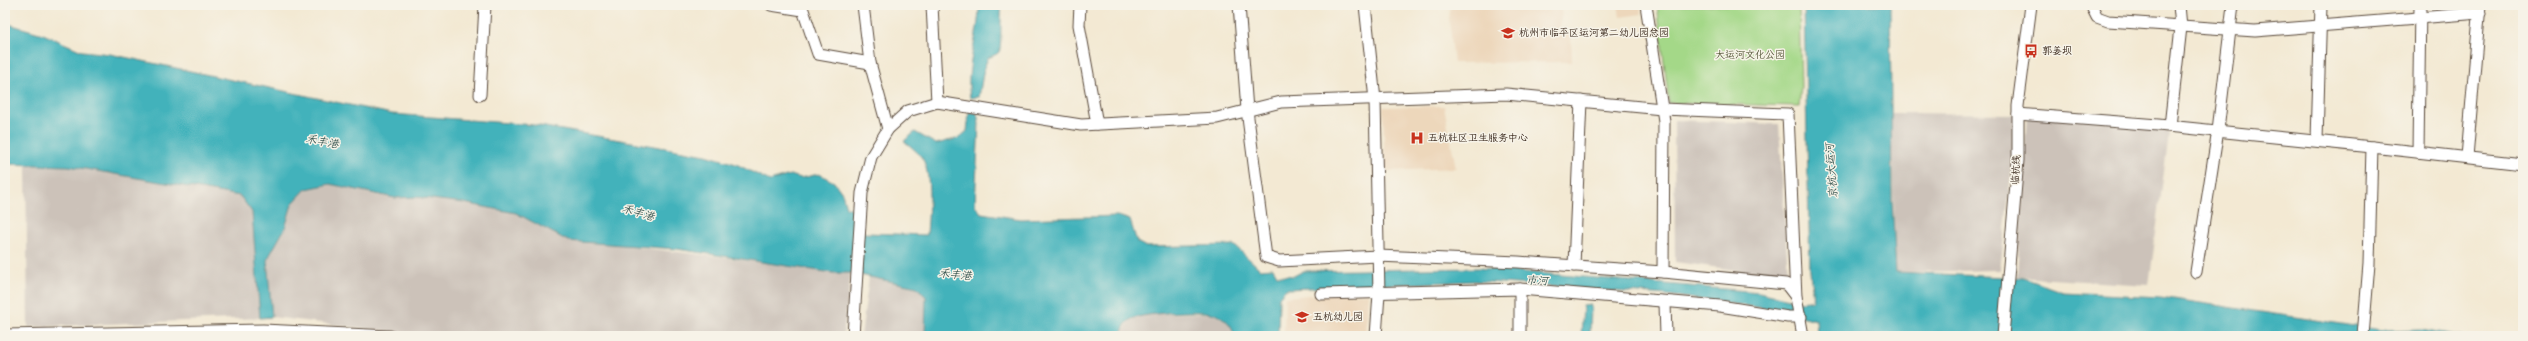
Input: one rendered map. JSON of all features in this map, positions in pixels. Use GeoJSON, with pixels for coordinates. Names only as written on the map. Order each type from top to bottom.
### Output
{"type":"FeatureCollection","features":[{"type":"Feature","properties":{"kind":"street"},"geometry":{"type":"LineString","coordinates":[[480,95],[485,5]]}},
{"type":"Feature","properties":{"kind":"street"},"geometry":{"type":"LineString","coordinates":[[771,5],[803,10],[818,54],[870,63]]}},
{"type":"Feature","properties":{"kind":"street"},"geometry":{"type":"LineString","coordinates":[[863,5],[870,63],[888,129]]}},
{"type":"Feature","properties":{"kind":"street"},"geometry":{"type":"LineString","coordinates":[[932,5],[937,102]]}},
{"type":"Feature","properties":{"kind":"street"},"geometry":{"type":"LineString","coordinates":[[1080,5],[1080,25],[1097,124]]}},
{"type":"Feature","properties":{"kind":"street"},"geometry":{"type":"LineString","coordinates":[[1239,5],[1247,110],[1262,209],[1266,257],[1279,261],[1378,257],[1574,266],[1663,272],[1786,284],[1796,297]]}},
{"type":"Feature","properties":{"kind":"street"},"geometry":{"type":"LineString","coordinates":[[1365,5],[1375,100],[1378,257],[1376,336]]}},
{"type":"Feature","properties":{"kind":"street"},"geometry":{"type":"LineString","coordinates":[[1646,5],[1662,109],[1665,173],[1663,272]]}},
{"type":"Feature","properties":{"kind":"street","name":"临杭线"},"geometry":{"type":"LineString","coordinates":[[2003,336],[2018,160],[2018,114],[2031,5]]}},
{"type":"Feature","properties":{"kind":"street"},"geometry":{"type":"LineString","coordinates":[[2091,5],[2097,17],[2108,22],[2255,31],[2420,18],[2480,9],[2467,157]]}},
{"type":"Feature","properties":{"kind":"street"},"geometry":{"type":"LineString","coordinates":[[2170,126],[2181,27],[2179,5]]}},
{"type":"Feature","properties":{"kind":"street"},"geometry":{"type":"LineString","coordinates":[[2196,272],[2218,130],[2233,5]]}},
{"type":"Feature","properties":{"kind":"street"},"geometry":{"type":"LineString","coordinates":[[2317,140],[2321,5]]}},
{"type":"Feature","properties":{"kind":"street"},"geometry":{"type":"LineString","coordinates":[[2418,152],[2420,5]]}},
{"type":"Feature","properties":{"kind":"street"},"geometry":{"type":"LineString","coordinates":[[853,336],[862,193],[871,157],[888,129],[908,111],[937,102],[1081,125],[1217,118],[1281,102],[1375,100],[1506,94],[1662,109],[1788,114],[1796,297],[1801,317],[1803,336]]}},
{"type":"Feature","properties":{"kind":"street"},"geometry":{"type":"LineString","coordinates":[[1574,266],[1581,101]]}},
{"type":"Feature","properties":{"kind":"street"},"geometry":{"type":"LineString","coordinates":[[2018,114],[2218,130],[2523,164]]}},
{"type":"Feature","properties":{"kind":"street"},"geometry":{"type":"LineString","coordinates":[[2364,336],[2369,264],[2372,147]]}},
{"type":"Feature","properties":{"kind":"street"},"geometry":{"type":"LineString","coordinates":[[1321,294],[1378,294],[1476,288],[1520,289],[1720,306],[1788,317],[1801,317]]}},
{"type":"Feature","properties":{"kind":"street"},"geometry":{"type":"LineString","coordinates":[[1520,289],[1520,336]]}},
{"type":"Feature","properties":{"kind":"street"},"geometry":{"type":"LineString","coordinates":[[1665,302],[1666,336]]}},
{"type":"Feature","properties":{"kind":"street"},"geometry":{"type":"LineString","coordinates":[[5,336],[263,330],[390,336]]}},
{"type":"Feature","properties":{"kind":"shaded area","name":"杭州市临平区运河第二幼儿园总园"},"geometry":{"type":"Polygon","coordinates":[[[1451,5],[1563,5],[1559,32],[1571,34],[1572,62],[1454,63],[1449,18],[1451,5]]]}},
{"type":"Feature","properties":{"kind":"shaded area","name":"杭州市临平区运河第二幼儿园总园"},"geometry":{"type":"Polygon","coordinates":[[[1618,5],[1640,5],[1642,14],[1620,17],[1618,5]]]}},
{"type":"Feature","properties":{"kind":"shaded area","name":"五杭社区卫生服务中心"},"geometry":{"type":"Polygon","coordinates":[[[1444,106],[1456,168],[1385,171],[1383,107],[1444,106]]]}},
{"type":"Feature","properties":{"kind":"shaded area"},"geometry":{"type":"Polygon","coordinates":[[[1891,113],[2018,114],[2000,270],[1895,272],[1891,113]]]}},
{"type":"Feature","properties":{"kind":"shaded area"},"geometry":{"type":"Polygon","coordinates":[[[2027,114],[2170,126],[2149,285],[2017,277],[2027,114]]]}},
{"type":"Feature","properties":{"kind":"shaded area"},"geometry":{"type":"Polygon","coordinates":[[[1674,120],[1779,124],[1788,277],[1675,262],[1674,120]]]}},
{"type":"Feature","properties":{"kind":"shaded area"},"geometry":{"type":"Polygon","coordinates":[[[26,165],[69,166],[240,196],[252,211],[260,318],[28,327],[26,165]]]}},
{"type":"Feature","properties":{"kind":"shaded area"},"geometry":{"type":"Polygon","coordinates":[[[330,184],[395,198],[416,197],[464,203],[516,213],[562,238],[851,273],[843,336],[428,336],[272,317],[267,260],[285,228],[292,204],[306,189],[330,184]]]}},
{"type":"Feature","properties":{"kind":"shaded area"},"geometry":{"type":"Polygon","coordinates":[[[869,277],[917,287],[926,296],[925,336],[861,336],[869,277]]]}},
{"type":"Feature","properties":{"kind":"shaded area"},"geometry":{"type":"Polygon","coordinates":[[[1321,294],[1368,294],[1366,336],[1284,336],[1285,297],[1321,294]]]}},
{"type":"Feature","properties":{"kind":"shaded area"},"geometry":{"type":"Polygon","coordinates":[[[1212,313],[1227,321],[1234,331],[1234,336],[1120,336],[1129,321],[1145,314],[1212,313]]]}},
{"type":"Feature","properties":{"kind":"green space","name":"大运河文化公园"},"geometry":{"type":"Polygon","coordinates":[[[1657,5],[1799,5],[1801,87],[1799,106],[1669,103],[1657,5]]]}},
{"type":"Feature","properties":{"kind":"water"},"geometry":{"type":"Polygon","coordinates":[[[979,5],[1002,5],[1000,49],[995,55],[988,58],[984,68],[979,97],[970,98],[969,74],[977,29],[979,5]]]}},
{"type":"Feature","properties":{"kind":"water"},"geometry":{"type":"Polygon","coordinates":[[[1804,5],[1890,5],[1892,201],[1896,272],[2024,278],[2063,292],[2160,297],[2382,330],[2421,329],[2462,336],[1817,336],[1816,320],[1770,309],[1667,295],[1474,281],[1286,289],[1279,297],[1278,336],[1234,336],[1234,332],[1230,325],[1220,316],[1212,313],[1195,312],[1157,314],[1136,318],[1127,323],[1120,336],[925,336],[926,297],[917,287],[851,273],[833,273],[677,249],[568,241],[516,213],[464,203],[416,197],[395,198],[330,184],[306,189],[292,204],[285,228],[267,260],[272,317],[260,318],[252,212],[240,196],[69,166],[5,164],[5,23],[43,34],[82,51],[110,54],[392,114],[534,125],[706,155],[736,164],[770,181],[790,175],[801,178],[819,174],[834,182],[842,193],[846,207],[857,210],[855,225],[865,233],[927,235],[929,207],[928,175],[922,158],[904,141],[915,132],[936,144],[959,138],[967,131],[969,112],[977,113],[979,123],[975,205],[981,213],[1021,219],[1118,216],[1130,220],[1137,242],[1146,247],[1234,245],[1260,269],[1273,268],[1277,275],[1294,276],[1303,271],[1478,268],[1759,292],[1802,302],[1813,300],[1810,271],[1804,5]]]}},
{"type":"Feature","properties":{"kind":"water"},"geometry":{"type":"Polygon","coordinates":[[[1591,305],[1590,336],[1581,336],[1583,306],[1591,305]]]}},
{"type":"Feature","properties":{"kind":"place","name":"杭州市临平区运河第二幼儿园总园"},"geometry":{"type":"Point","coordinates":[1508,33]}},
{"type":"Feature","properties":{"kind":"place","name":"郭姜坝"},"geometry":{"type":"Point","coordinates":[2031,51]}},
{"type":"Feature","properties":{"kind":"place","name":"五杭社区卫生服务中心"},"geometry":{"type":"Point","coordinates":[1417,138]}},
{"type":"Feature","properties":{"kind":"place","name":"五杭幼儿园"},"geometry":{"type":"Point","coordinates":[1302,317]}},
{"type":"Feature","properties":{"kind":"water label","name":"禾丰港"},"geometry":{"type":"Point","coordinates":[322,142]}},
{"type":"Feature","properties":{"kind":"water label","name":"京杭大运河"},"geometry":{"type":"Point","coordinates":[1832,171]}},
{"type":"Feature","properties":{"kind":"water label","name":"禾丰港"},"geometry":{"type":"Point","coordinates":[638,213]}},
{"type":"Feature","properties":{"kind":"water label","name":"禾丰港"},"geometry":{"type":"Point","coordinates":[955,275]}},
{"type":"Feature","properties":{"kind":"water label","name":"市河"},"geometry":{"type":"Point","coordinates":[1537,281]}}]}
